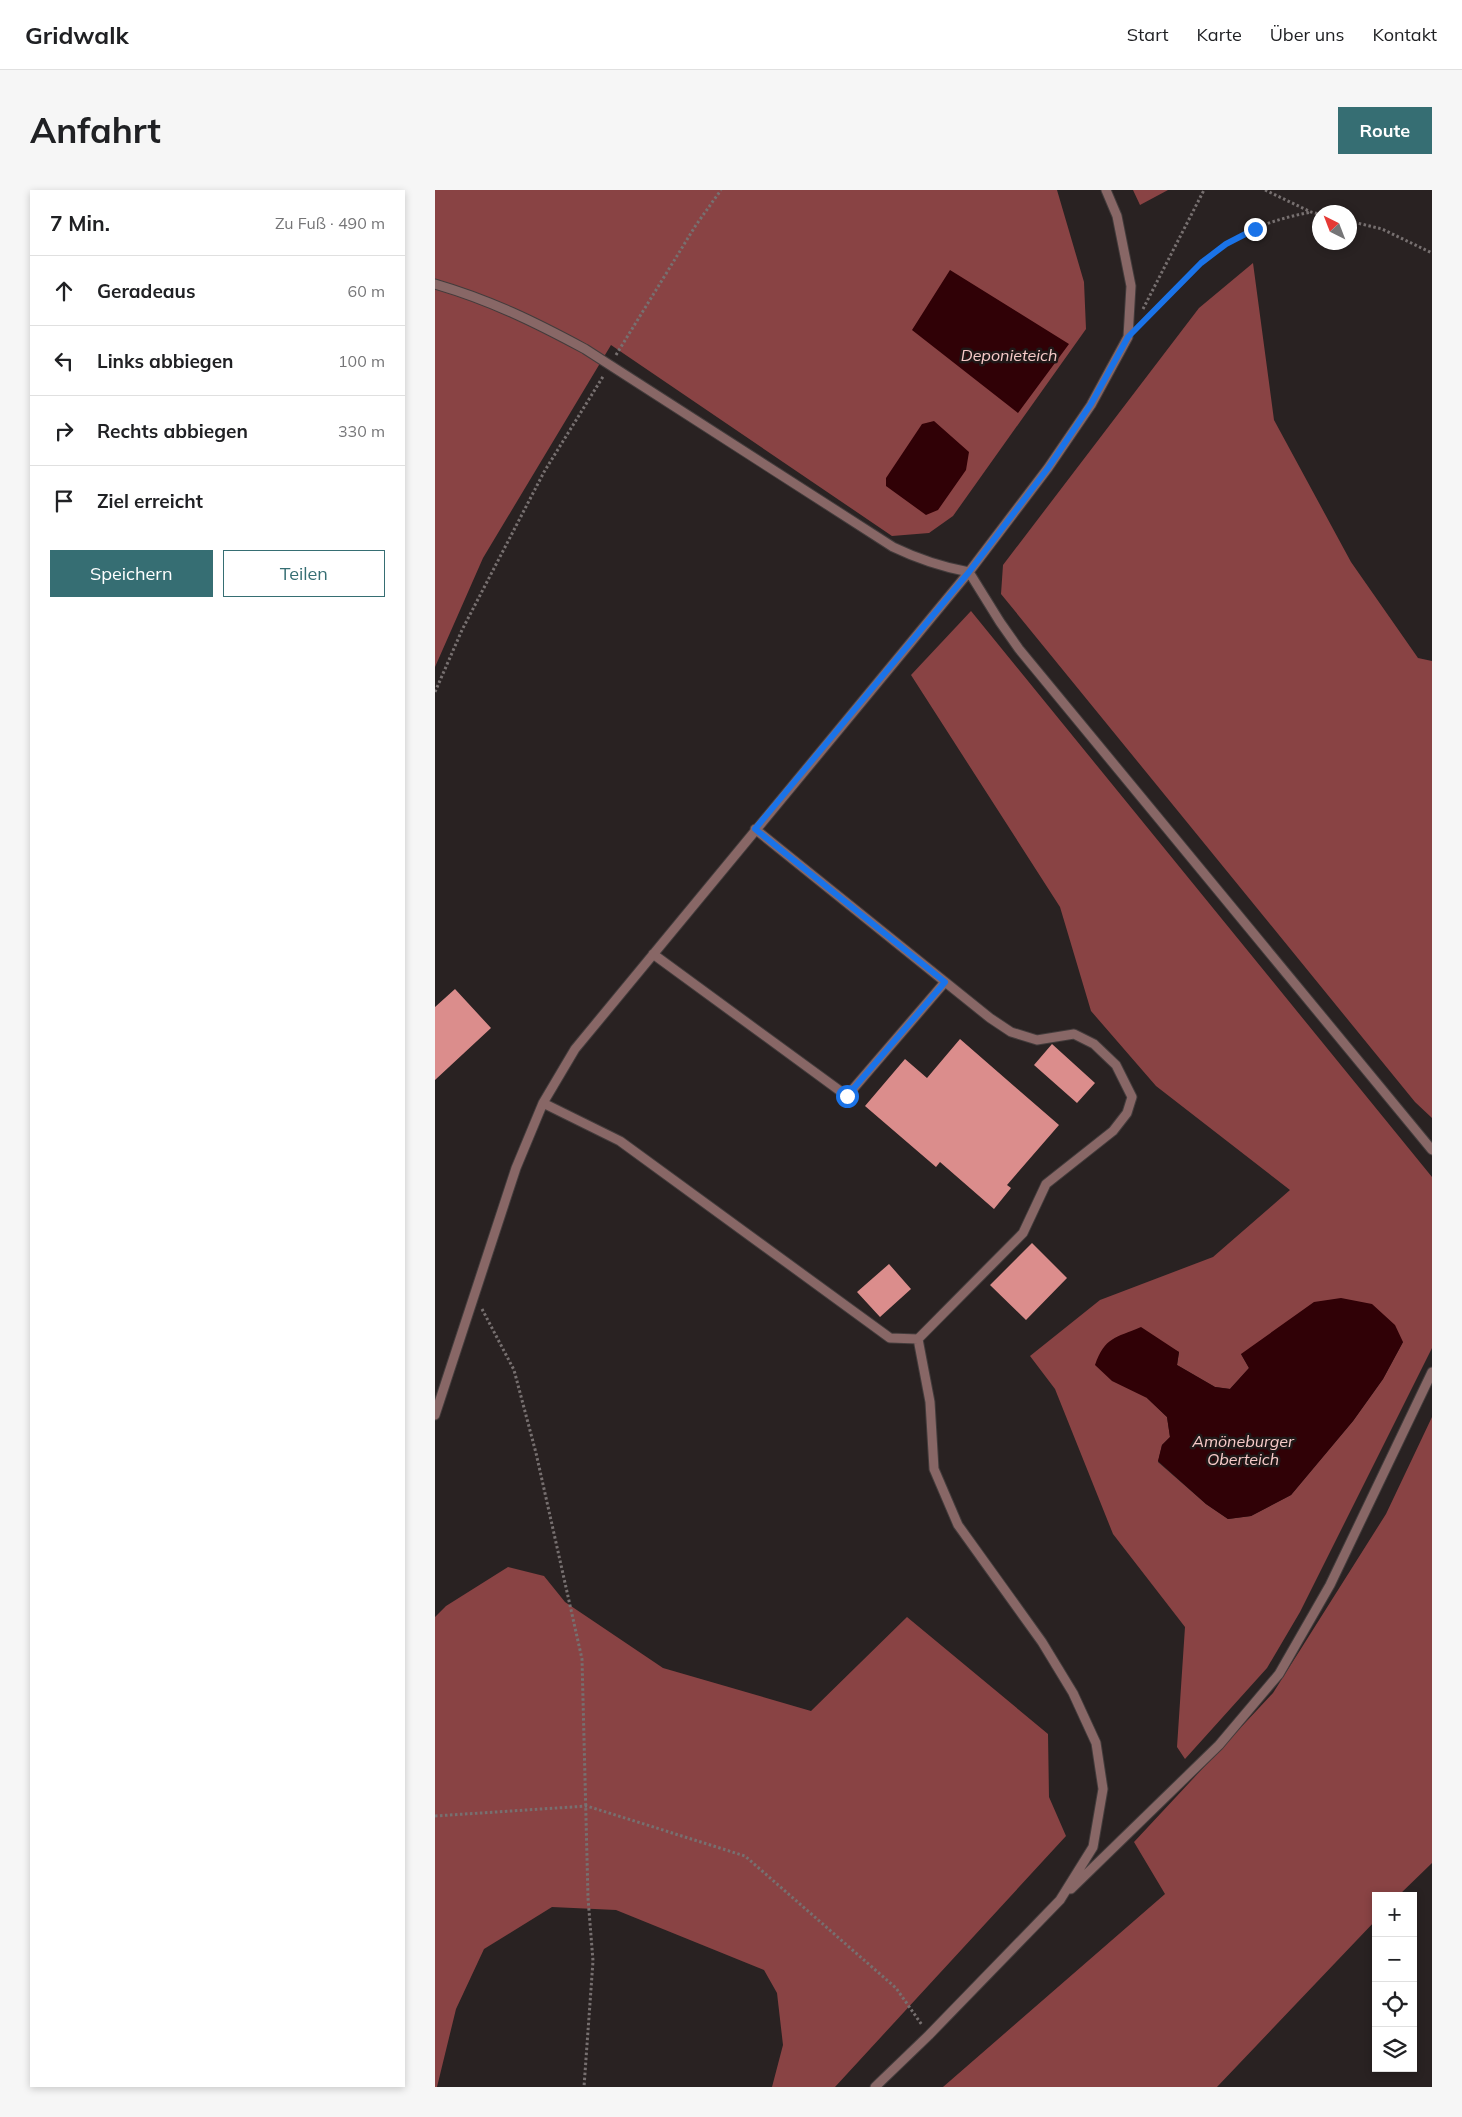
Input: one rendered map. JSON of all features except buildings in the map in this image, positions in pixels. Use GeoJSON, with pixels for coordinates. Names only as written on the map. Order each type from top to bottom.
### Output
{"type":"FeatureCollection","features":[{"type":"Feature","properties":{"kind":"lane"},"geometry":{"type":"LineString","coordinates":[[435,1415],[516,1168],[543,1103],[575,1049],[969,572],[1048,468],[1091,404],[1128,337],[1131,286],[1117,216],[1106,190]]}},
{"type":"Feature","properties":{"kind":"lane"},"geometry":{"type":"LineString","coordinates":[[435,284],[469,294],[533,320],[610,365],[893,547],[919,560],[945,568],[969,572],[1019,649],[1432,1150]]}},
{"type":"Feature","properties":{"kind":"lane"},"geometry":{"type":"LineString","coordinates":[[543,1103],[620,1141],[889,1338],[918,1339],[1023,1233],[1046,1184],[1113,1131],[1127,1113],[1132,1096],[1116,1065],[1095,1044],[1074,1034],[1037,1040],[1011,1032],[945,982],[755,829]]}},
{"type":"Feature","properties":{"kind":"lane"},"geometry":{"type":"LineString","coordinates":[[653,954],[847,1096],[945,982]]}},
{"type":"Feature","properties":{"kind":"lane"},"geometry":{"type":"LineString","coordinates":[[918,1339],[930,1402],[934,1469],[958,1525],[1042,1642],[1073,1694],[1096,1743],[1103,1790],[1093,1847],[1060,1900]]}},
{"type":"Feature","properties":{"kind":"lane"},"geometry":{"type":"LineString","coordinates":[[875,2087],[929,2035],[1060,1900],[1219,1745],[1279,1674],[1330,1585],[1432,1372]]}},
{"type":"Feature","properties":{"kind":"path"},"geometry":{"type":"LineString","coordinates":[[435,692],[462,630],[544,472],[696,225],[721,190]]}},
{"type":"Feature","properties":{"kind":"path"},"geometry":{"type":"LineString","coordinates":[[1142,311],[1204,190]]}},
{"type":"Feature","properties":{"kind":"path"},"geometry":{"type":"LineString","coordinates":[[1265,190],[1311,212]]}},
{"type":"Feature","properties":{"kind":"path"},"geometry":{"type":"LineString","coordinates":[[1128,337],[1201,263],[1226,244],[1255,229],[1283,218],[1311,212]]}},
{"type":"Feature","properties":{"kind":"path"},"geometry":{"type":"LineString","coordinates":[[1357,223],[1382,229],[1432,253]]}},
{"type":"Feature","properties":{"kind":"path"},"geometry":{"type":"LineString","coordinates":[[474,1295],[514,1370],[537,1453],[582,1660],[588,1898],[593,1961],[584,2087]]}},
{"type":"Feature","properties":{"kind":"path"},"geometry":{"type":"LineString","coordinates":[[435,1816],[587,1806],[745,1856],[896,1988],[929,2035]]}},
{"type":"Feature","properties":{"kind":"shaded area"},"geometry":{"type":"Polygon","coordinates":[[[435,190],[1057,190],[1084,282],[1086,329],[953,516],[929,533],[892,536],[611,345],[483,558],[435,667],[435,190]]]}},
{"type":"Feature","properties":{"kind":"shaded area"},"geometry":{"type":"Polygon","coordinates":[[[1133,190],[1168,190],[1140,205],[1133,190]]]}},
{"type":"Feature","properties":{"kind":"shaded area"},"geometry":{"type":"Polygon","coordinates":[[[1253,263],[1274,420],[1351,562],[1418,658],[1432,661],[1432,1118],[1415,1102],[1001,594],[1003,565],[1199,308],[1253,263]]]}},
{"type":"Feature","properties":{"kind":"shaded area"},"geometry":{"type":"Polygon","coordinates":[[[971,611],[1432,1177],[1432,1348],[1300,1612],[1267,1668],[1185,1759],[1177,1747],[1185,1627],[1113,1534],[1055,1389],[1030,1356],[1100,1300],[1213,1257],[1290,1190],[1156,1086],[1091,1011],[1060,907],[911,675],[971,611]],[[1403,1342],[1241,1354],[1249,1368],[1230,1389],[1215,1387],[1177,1365],[1179,1352],[1165,1345],[1147,1398],[1167,1417],[1170,1437],[1162,1445],[1158,1462],[1206,1504],[1228,1519],[1251,1516],[1291,1495],[1353,1421],[1383,1379],[1403,1342]]]}},
{"type":"Feature","properties":{"kind":"shaded area"},"geometry":{"type":"Polygon","coordinates":[[[1432,1417],[1432,1863],[1402,1892],[1372,1892],[1372,1924],[1217,2087],[943,2087],[1165,1894],[1134,1842],[1273,1693],[1386,1514],[1432,1417]]]}},
{"type":"Feature","properties":{"kind":"shaded area"},"geometry":{"type":"Polygon","coordinates":[[[508,1567],[544,1576],[565,1602],[663,1668],[811,1711],[907,1617],[1048,1734],[1049,1797],[1066,1836],[835,2087],[772,2087],[783,2045],[777,1993],[764,1970],[616,1910],[552,1907],[484,1949],[456,2009],[437,2087],[435,2087],[435,1617],[446,1606],[508,1567]]]}},
{"type":"Feature","properties":{"kind":"water","name":"Deponieteich"},"geometry":{"type":"Polygon","coordinates":[[[950,270],[1069,344],[1018,413],[912,330],[950,270]]]}},
{"type":"Feature","properties":{"kind":"water"},"geometry":{"type":"Polygon","coordinates":[[[934,421],[969,452],[966,470],[938,510],[926,515],[886,486],[886,478],[922,424],[934,421]]]}},
{"type":"Feature","properties":{"kind":"water","name":"Amöneburger Oberteich"},"geometry":{"type":"Polygon","coordinates":[[[1341,1298],[1372,1304],[1395,1325],[1403,1342],[1383,1379],[1353,1421],[1291,1495],[1251,1516],[1228,1519],[1206,1504],[1158,1461],[1162,1445],[1170,1437],[1167,1417],[1147,1398],[1112,1381],[1095,1365],[1107,1344],[1118,1336],[1141,1327],[1179,1352],[1177,1365],[1215,1387],[1230,1389],[1249,1368],[1241,1354],[1314,1302],[1341,1298]]]}},
{"type":"Feature","properties":{"kind":"route"},"geometry":{"type":"LineString","coordinates":[[847,1096],[945,982],[755,829],[969,572],[1048,468],[1091,404],[1128,337],[1201,263],[1226,244],[1255,229]]}}]}
